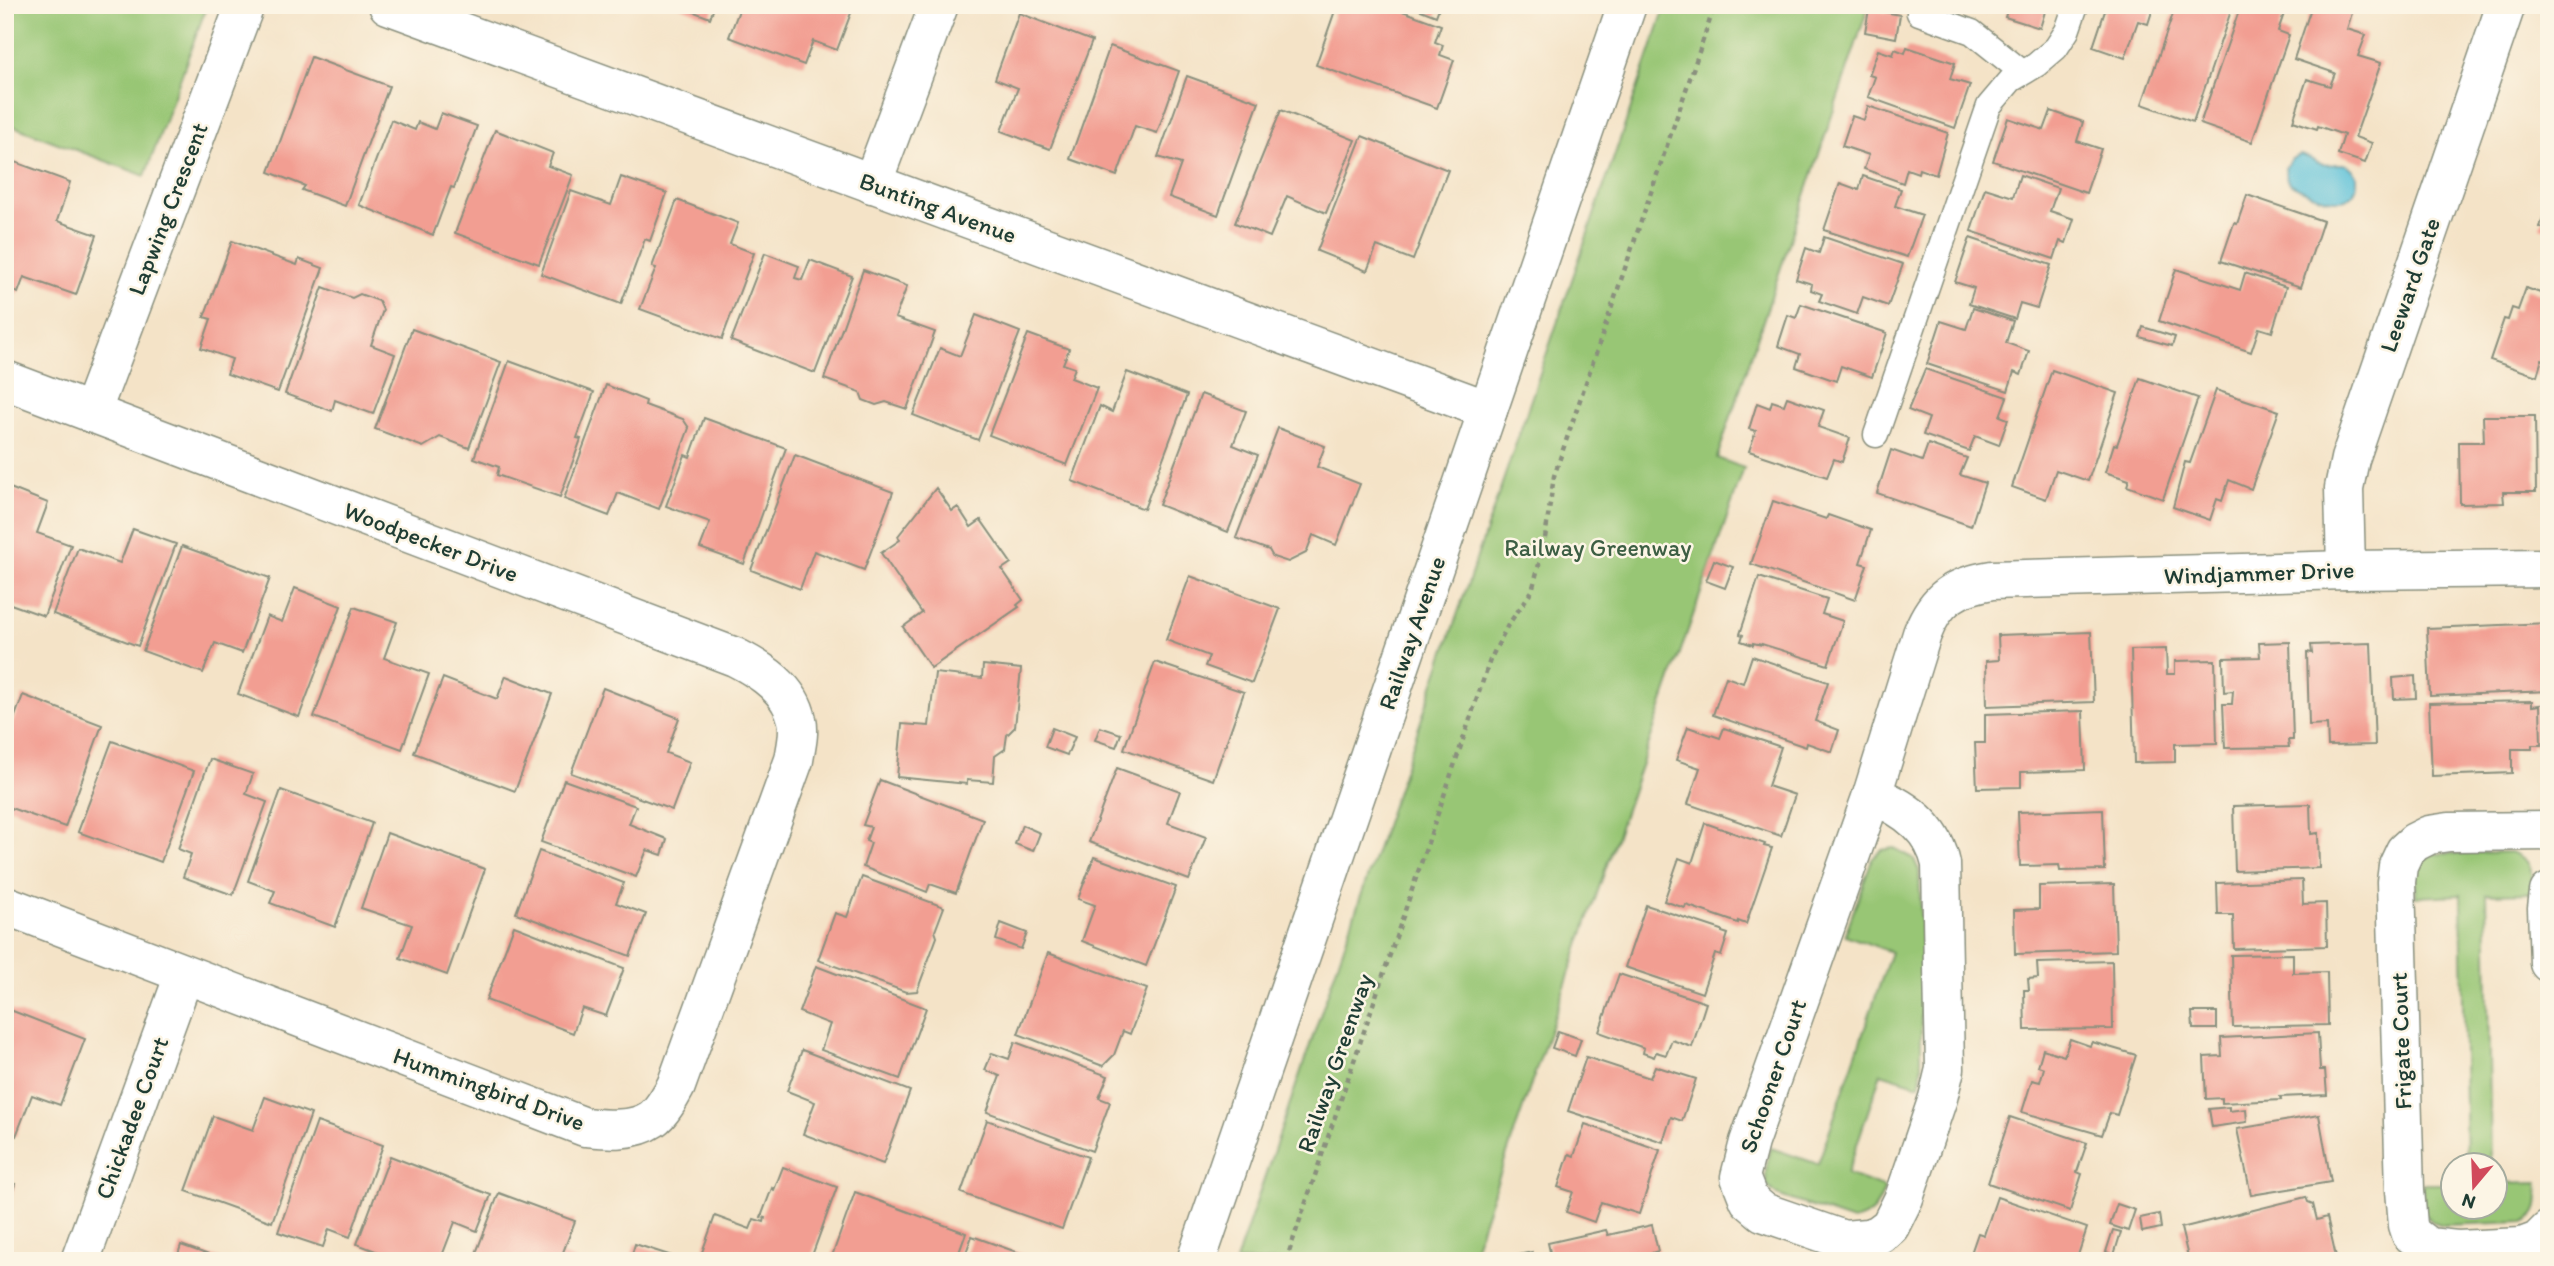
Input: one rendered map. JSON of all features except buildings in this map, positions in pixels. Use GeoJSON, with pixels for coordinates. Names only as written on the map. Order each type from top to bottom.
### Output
{"type":"FeatureCollection","features":[{"type":"Feature","properties":{"kind":"street","name":"Lapwing Crescent"},"geometry":{"type":"LineString","coordinates":[[91,413],[245,5]]}},
{"type":"Feature","properties":{"kind":"street","name":"Bunting Avenue"},"geometry":{"type":"LineString","coordinates":[[388,5],[1488,410]]}},
{"type":"Feature","properties":{"kind":"street"},"geometry":{"type":"LineString","coordinates":[[872,184],[939,5]]}},
{"type":"Feature","properties":{"kind":"street","name":"Railway Avenue"},"geometry":{"type":"LineString","coordinates":[[1196,1261],[1627,5]]}},
{"type":"Feature","properties":{"kind":"street","name":"Leeward Gate"},"geometry":{"type":"LineString","coordinates":[[2346,570],[2344,488],[2350,459],[2506,5]]}},
{"type":"Feature","properties":{"kind":"street","name":"Woodpecker Drive"},"geometry":{"type":"LineString","coordinates":[[5,380],[735,657],[772,680],[788,698],[797,719],[794,760]]}},
{"type":"Feature","properties":{"kind":"street","name":"Windjammer Drive"},"geometry":{"type":"LineString","coordinates":[[1970,584],[1992,580],[2346,570],[2549,568]]}},
{"type":"Feature","properties":{"kind":"street","name":"Schooner Court"},"geometry":{"type":"LineString","coordinates":[[1871,795],[1896,804],[1908,813],[1927,833],[1938,852],[1941,864],[1945,1069],[1941,1090],[1908,1185],[1890,1226],[1867,1238],[1844,1240],[1763,1212],[1749,1200],[1740,1177],[1749,1142],[1871,795],[1927,620],[1941,601],[1970,584]]}},
{"type":"Feature","properties":{"kind":"street","name":"Hummingbird Drive"},"geometry":{"type":"LineString","coordinates":[[5,905],[585,1126],[612,1130],[634,1126],[652,1119],[676,1086],[794,760]]}},
{"type":"Feature","properties":{"kind":"street","name":"Frigate Court"},"geometry":{"type":"LineString","coordinates":[[2549,831],[2449,832],[2429,835],[2404,851],[2396,882],[2406,1190],[2411,1234],[2428,1247],[2457,1250],[2522,1247],[2538,1241],[2549,1230]]}},
{"type":"Feature","properties":{"kind":"street"},"geometry":{"type":"LineString","coordinates":[[2549,892],[2549,963]]}},
{"type":"Feature","properties":{"kind":"street","name":"Chickadee Court"},"geometry":{"type":"LineString","coordinates":[[80,1261],[184,975]]}},
{"type":"Feature","properties":{"kind":"lane"},"geometry":{"type":"LineString","coordinates":[[1876,435],[1981,123],[2001,89],[2056,48],[2067,31],[2076,5]]}},
{"type":"Feature","properties":{"kind":"lane"},"geometry":{"type":"LineString","coordinates":[[1919,13],[1972,32],[2022,72]]}},
{"type":"Feature","properties":{"kind":"path","name":"Railway Greenway"},"geometry":{"type":"LineString","coordinates":[[1286,1261],[1490,660],[1508,625],[1532,591],[1544,545],[1554,476],[1715,5]]}},
{"type":"Feature","properties":{"kind":"green space"},"geometry":{"type":"Polygon","coordinates":[[[5,5],[207,5],[145,176],[5,123],[5,5]]]}},
{"type":"Feature","properties":{"kind":"green space","name":"Railway Greenway"},"geometry":{"type":"Polygon","coordinates":[[[1666,5],[1869,5],[1717,458],[1744,468],[1470,1261],[1236,1261],[1666,5]]]}},
{"type":"Feature","properties":{"kind":"green space"},"geometry":{"type":"Polygon","coordinates":[[[1894,848],[1913,858],[1919,870],[1921,1076],[1919,1085],[1881,1073],[1847,1174],[1885,1188],[1874,1209],[1865,1217],[1853,1221],[1777,1195],[1768,1186],[1766,1168],[1771,1148],[1818,1164],[1891,952],[1845,935],[1872,859],[1882,850],[1894,848]]]}},
{"type":"Feature","properties":{"kind":"green space"},"geometry":{"type":"Polygon","coordinates":[[[2511,852],[2528,863],[2531,873],[2532,893],[2486,894],[2491,1150],[2466,1150],[2461,895],[2416,897],[2416,868],[2419,861],[2432,854],[2511,852]]]}},
{"type":"Feature","properties":{"kind":"green space"},"geometry":{"type":"Polygon","coordinates":[[[2538,1182],[2537,1211],[2530,1219],[2524,1222],[2443,1225],[2431,1221],[2424,1214],[2422,1184],[2438,1184],[2438,1220],[2508,1220],[2508,1183],[2538,1182]]]}},
{"type":"Feature","properties":{"kind":"water"},"geometry":{"type":"Polygon","coordinates":[[[2300,155],[2321,164],[2344,164],[2353,169],[2357,175],[2356,188],[2351,196],[2343,200],[2333,200],[2291,184],[2287,180],[2285,168],[2291,159],[2300,155]]]}}]}
